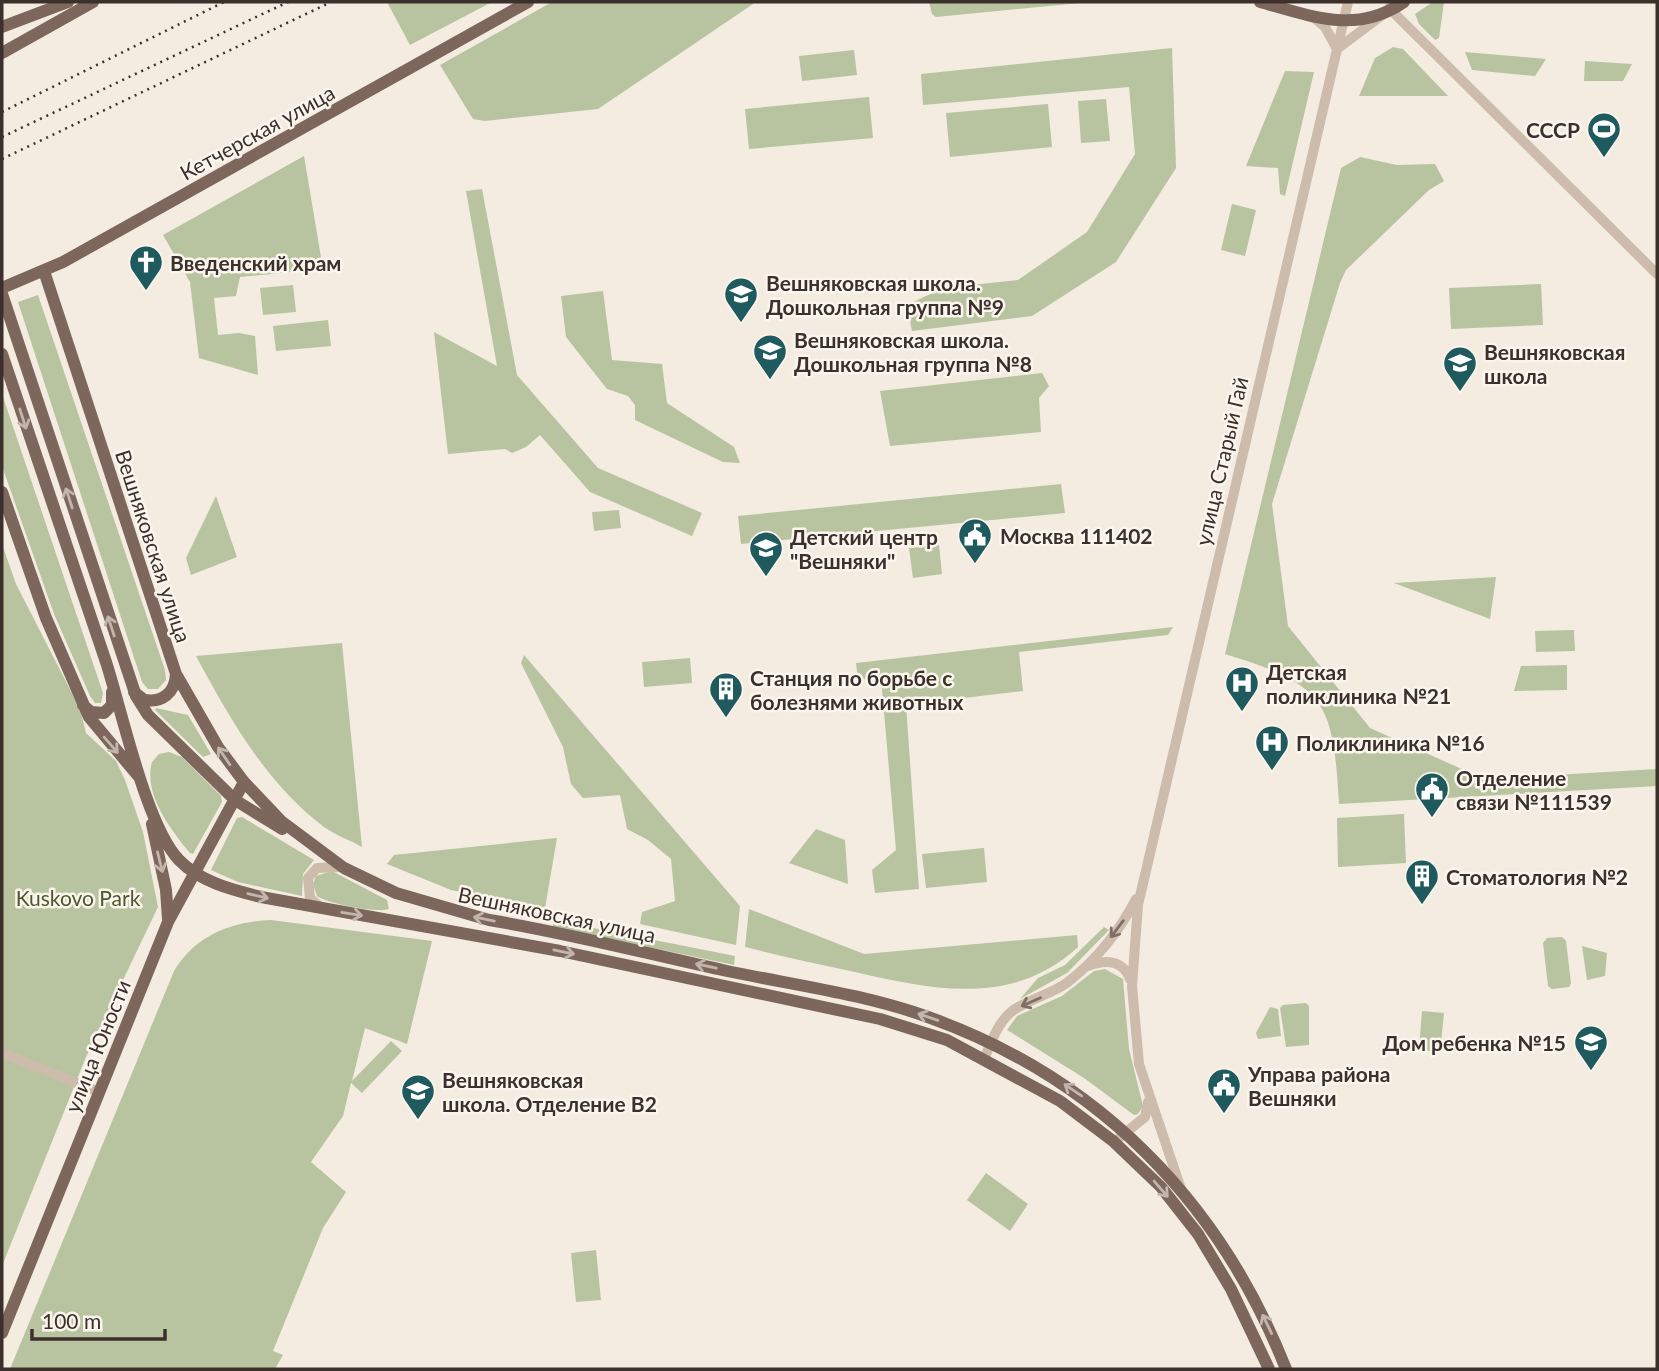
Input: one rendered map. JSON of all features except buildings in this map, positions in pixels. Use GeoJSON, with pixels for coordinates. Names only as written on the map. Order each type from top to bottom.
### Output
{"type":"FeatureCollection","features":[{"type":"Feature","properties":{"kind":"main road"},"geometry":{"type":"LineString","coordinates":[[2,27],[68,2]]}},
{"type":"Feature","properties":{"kind":"main road"},"geometry":{"type":"LineString","coordinates":[[2,53],[93,2]]}},
{"type":"Feature","properties":{"kind":"main road","name":"Кетчерская улица"},"geometry":{"type":"LineString","coordinates":[[2,288],[44,271],[528,2]]}},
{"type":"Feature","properties":{"kind":"main road"},"geometry":{"type":"LineString","coordinates":[[1260,2],[1312,16],[1344,21],[1385,11],[1404,2]]}},
{"type":"Feature","properties":{"kind":"main road","name":"Вешняковская улица"},"geometry":{"type":"LineString","coordinates":[[44,271],[178,679],[218,747],[244,782],[304,841],[344,868],[396,893],[457,913],[926,1016],[991,1044],[1077,1092],[1127,1132],[1182,1192],[1245,1281],[1286,1369]]}},
{"type":"Feature","properties":{"kind":"main road"},"geometry":{"type":"LineString","coordinates":[[2,294],[132,689],[148,715],[234,800],[304,841]]}},
{"type":"Feature","properties":{"kind":"main road"},"geometry":{"type":"LineString","coordinates":[[2,354],[143,783]]}},
{"type":"Feature","properties":{"kind":"main road","name":"Вешняковская улица"},"geometry":{"type":"LineString","coordinates":[[2,492],[46,618],[83,705],[97,730],[143,783],[148,803],[172,850],[195,873],[236,891],[328,911],[473,934],[808,1004],[902,1025],[947,1040],[1060,1101],[1113,1141],[1161,1187],[1198,1234],[1240,1305],[1269,1369]]}},
{"type":"Feature","properties":{"kind":"main road"},"geometry":{"type":"LineString","coordinates":[[83,705],[98,714],[109,710],[112,705],[105,661]]}},
{"type":"Feature","properties":{"kind":"main road"},"geometry":{"type":"LineString","coordinates":[[132,689],[144,699],[157,700],[169,694],[178,679]]}},
{"type":"Feature","properties":{"kind":"main road","name":"улица Юности"},"geometry":{"type":"LineString","coordinates":[[2,1332],[168,922],[244,782]]}},
{"type":"Feature","properties":{"kind":"main road"},"geometry":{"type":"LineString","coordinates":[[148,803],[166,890],[168,922]]}},
{"type":"Feature","properties":{"kind":"street","name":"улица Старый Гай"},"geometry":{"type":"LineString","coordinates":[[1349,2],[1355,12],[1385,11],[1657,274]]}},
{"type":"Feature","properties":{"kind":"street","name":"улица Старый Гай"},"geometry":{"type":"LineString","coordinates":[[1182,1192],[1139,1064],[1132,986],[1135,931],[1142,882],[1349,2]]}},
{"type":"Feature","properties":{"kind":"street"},"geometry":{"type":"LineString","coordinates":[[1312,16],[1325,27],[1337,50],[1385,11]]}},
{"type":"Feature","properties":{"kind":"street"},"geometry":{"type":"LineString","coordinates":[[328,911],[310,898],[308,878],[317,868],[325,865],[344,868]]}},
{"type":"Feature","properties":{"kind":"street","name":"улица Старый Гай"},"geometry":{"type":"LineString","coordinates":[[984,1059],[1012,1011],[1054,992],[1082,970],[1118,929],[1142,882]]}},
{"type":"Feature","properties":{"kind":"street","name":"улица Старый Гай"},"geometry":{"type":"LineString","coordinates":[[1082,970],[1098,962],[1116,962],[1127,971],[1132,986]]}},
{"type":"Feature","properties":{"kind":"street"},"geometry":{"type":"LineString","coordinates":[[808,1004],[818,998],[812,989]]}},
{"type":"Feature","properties":{"kind":"street"},"geometry":{"type":"LineString","coordinates":[[2,1053],[99,1092]]}},
{"type":"Feature","properties":{"kind":"street"},"geometry":{"type":"LineString","coordinates":[[1113,1141],[1144,1117],[1148,1096]]}},
{"type":"Feature","properties":{"kind":"green space"},"geometry":{"type":"Polygon","coordinates":[[[387,2],[492,2],[410,45],[387,2]]]}},
{"type":"Feature","properties":{"kind":"green space"},"geometry":{"type":"Polygon","coordinates":[[[552,2],[756,2],[598,109],[485,121],[473,119],[440,65],[552,2]]]}},
{"type":"Feature","properties":{"kind":"green space"},"geometry":{"type":"Polygon","coordinates":[[[929,2],[1090,2],[936,17],[932,14],[929,2]]]}},
{"type":"Feature","properties":{"kind":"green space"},"geometry":{"type":"Polygon","coordinates":[[[1433,2],[1444,2],[1439,38],[1435,40],[1419,24],[1415,14],[1433,2]]]}},
{"type":"Feature","properties":{"kind":"green space"},"geometry":{"type":"Polygon","coordinates":[[[1393,47],[1403,49],[1448,96],[1359,96],[1375,58],[1393,47]]]}},
{"type":"Feature","properties":{"kind":"green space"},"geometry":{"type":"Polygon","coordinates":[[[1172,48],[1176,168],[1116,262],[1032,316],[912,331],[907,305],[943,288],[1018,280],[1087,232],[1135,154],[1129,87],[923,105],[921,74],[1172,48]]]}},
{"type":"Feature","properties":{"kind":"green space"},"geometry":{"type":"Polygon","coordinates":[[[854,50],[857,75],[802,81],[799,56],[854,50]]]}},
{"type":"Feature","properties":{"kind":"green space"},"geometry":{"type":"Polygon","coordinates":[[[1465,52],[1546,59],[1535,76],[1472,70],[1465,52]]]}},
{"type":"Feature","properties":{"kind":"green space"},"geometry":{"type":"Polygon","coordinates":[[[1585,61],[1632,64],[1623,81],[1584,81],[1585,61]]]}},
{"type":"Feature","properties":{"kind":"green space"},"geometry":{"type":"Polygon","coordinates":[[[1285,71],[1314,72],[1285,196],[1280,194],[1278,168],[1246,166],[1285,71]]]}},
{"type":"Feature","properties":{"kind":"green space"},"geometry":{"type":"Polygon","coordinates":[[[869,97],[873,138],[749,149],[745,109],[869,97]]]}},
{"type":"Feature","properties":{"kind":"green space"},"geometry":{"type":"Polygon","coordinates":[[[1106,99],[1110,141],[1081,143],[1078,101],[1106,99]]]}},
{"type":"Feature","properties":{"kind":"green space"},"geometry":{"type":"Polygon","coordinates":[[[1048,104],[1052,147],[950,157],[946,113],[1048,104]]]}},
{"type":"Feature","properties":{"kind":"green space"},"geometry":{"type":"Polygon","coordinates":[[[304,156],[323,269],[240,277],[236,296],[214,298],[218,335],[239,333],[255,336],[258,375],[199,358],[190,282],[163,235],[304,156]]]}},
{"type":"Feature","properties":{"kind":"green space"},"geometry":{"type":"Polygon","coordinates":[[[1360,157],[1397,165],[1435,164],[1444,181],[1429,190],[1346,270],[1340,283],[1272,504],[1288,626],[1370,728],[1484,779],[1657,769],[1657,786],[1339,804],[1333,741],[1327,719],[1318,702],[1304,688],[1285,676],[1225,654],[1341,168],[1360,157]]]}},
{"type":"Feature","properties":{"kind":"green space"},"geometry":{"type":"Polygon","coordinates":[[[482,189],[517,375],[598,468],[702,513],[692,536],[590,492],[540,435],[526,447],[512,453],[505,449],[448,454],[434,332],[497,366],[466,191],[482,189]]]}},
{"type":"Feature","properties":{"kind":"green space"},"geometry":{"type":"Polygon","coordinates":[[[1232,204],[1256,210],[1245,256],[1221,250],[1232,204]]]}},
{"type":"Feature","properties":{"kind":"green space"},"geometry":{"type":"Polygon","coordinates":[[[1541,284],[1543,325],[1451,329],[1449,288],[1541,284]]]}},
{"type":"Feature","properties":{"kind":"green space"},"geometry":{"type":"Polygon","coordinates":[[[293,285],[296,312],[263,315],[260,288],[293,285]]]}},
{"type":"Feature","properties":{"kind":"green space"},"geometry":{"type":"Polygon","coordinates":[[[603,291],[612,360],[662,364],[667,403],[734,447],[740,463],[723,462],[635,420],[635,405],[628,396],[607,389],[566,337],[561,296],[603,291]]]}},
{"type":"Feature","properties":{"kind":"green space"},"geometry":{"type":"Polygon","coordinates":[[[38,295],[165,670],[166,680],[158,689],[148,689],[142,682],[18,302],[38,295]]]}},
{"type":"Feature","properties":{"kind":"green space"},"geometry":{"type":"Polygon","coordinates":[[[328,320],[331,346],[276,351],[273,326],[328,320]]]}},
{"type":"Feature","properties":{"kind":"green space"},"geometry":{"type":"Polygon","coordinates":[[[1042,373],[1049,386],[1039,398],[1041,432],[890,446],[880,391],[1042,373]]]}},
{"type":"Feature","properties":{"kind":"green space"},"geometry":{"type":"Polygon","coordinates":[[[2,394],[103,693],[101,703],[95,703],[90,696],[54,614],[2,466],[2,394]]]}},
{"type":"Feature","properties":{"kind":"green space"},"geometry":{"type":"Polygon","coordinates":[[[1061,484],[1065,513],[741,544],[738,516],[1061,484]]]}},
{"type":"Feature","properties":{"kind":"green space"},"geometry":{"type":"Polygon","coordinates":[[[216,496],[237,557],[191,575],[186,558],[216,496]]]}},
{"type":"Feature","properties":{"kind":"green space"},"geometry":{"type":"Polygon","coordinates":[[[619,510],[621,528],[594,531],[592,512],[619,510]]]}},
{"type":"Feature","properties":{"kind":"green space","name":"Kuskovo Park"},"geometry":{"type":"Polygon","coordinates":[[[2,544],[16,584],[80,709],[86,733],[116,761],[125,780],[143,832],[158,907],[86,1057],[2,1266],[2,544]]]}},
{"type":"Feature","properties":{"kind":"green space"},"geometry":{"type":"Polygon","coordinates":[[[939,545],[942,574],[913,578],[909,548],[939,545]]]}},
{"type":"Feature","properties":{"kind":"green space"},"geometry":{"type":"Polygon","coordinates":[[[1496,577],[1490,619],[1394,583],[1496,577]]]}},
{"type":"Feature","properties":{"kind":"green space"},"geometry":{"type":"Polygon","coordinates":[[[1173,627],[1168,635],[1019,652],[1023,691],[906,705],[919,889],[875,893],[872,870],[896,850],[881,677],[858,680],[856,663],[1173,627]]]}},
{"type":"Feature","properties":{"kind":"green space"},"geometry":{"type":"Polygon","coordinates":[[[1574,630],[1575,651],[1536,652],[1535,631],[1574,630]]]}},
{"type":"Feature","properties":{"kind":"green space"},"geometry":{"type":"Polygon","coordinates":[[[342,643],[362,847],[324,827],[284,791],[236,726],[196,656],[342,643]]]}},
{"type":"Feature","properties":{"kind":"green space"},"geometry":{"type":"Polygon","coordinates":[[[524,655],[740,906],[736,945],[640,924],[642,912],[675,901],[671,859],[648,840],[627,829],[620,795],[583,798],[571,784],[563,747],[521,663],[524,655]]]}},
{"type":"Feature","properties":{"kind":"green space"},"geometry":{"type":"Polygon","coordinates":[[[690,658],[692,683],[644,687],[642,662],[690,658]]]}},
{"type":"Feature","properties":{"kind":"green space"},"geometry":{"type":"Polygon","coordinates":[[[1567,665],[1567,690],[1514,691],[1521,666],[1567,665]]]}},
{"type":"Feature","properties":{"kind":"green space"},"geometry":{"type":"Polygon","coordinates":[[[156,708],[188,715],[211,754],[203,757],[155,710],[156,708]]]}},
{"type":"Feature","properties":{"kind":"green space"},"geometry":{"type":"Polygon","coordinates":[[[169,752],[182,757],[221,796],[222,802],[193,854],[167,823],[151,786],[152,762],[159,754],[169,752]]]}},
{"type":"Feature","properties":{"kind":"green space"},"geometry":{"type":"Polygon","coordinates":[[[1404,814],[1406,863],[1338,867],[1337,818],[1404,814]]]}},
{"type":"Feature","properties":{"kind":"green space"},"geometry":{"type":"Polygon","coordinates":[[[242,817],[314,860],[303,874],[302,896],[238,882],[211,870],[237,818],[242,817]]]}},
{"type":"Feature","properties":{"kind":"green space"},"geometry":{"type":"Polygon","coordinates":[[[816,829],[845,840],[848,884],[789,863],[816,829]]]}},
{"type":"Feature","properties":{"kind":"green space"},"geometry":{"type":"Polygon","coordinates":[[[557,838],[545,908],[451,890],[387,864],[394,855],[557,838]]]}},
{"type":"Feature","properties":{"kind":"green space"},"geometry":{"type":"Polygon","coordinates":[[[984,848],[987,882],[926,888],[922,854],[984,848]]]}},
{"type":"Feature","properties":{"kind":"green space"},"geometry":{"type":"Polygon","coordinates":[[[332,871],[387,900],[389,909],[353,907],[317,896],[313,884],[316,876],[332,871]]]}},
{"type":"Feature","properties":{"kind":"green space"},"geometry":{"type":"Polygon","coordinates":[[[749,909],[864,954],[1077,935],[1078,947],[1053,966],[1027,979],[971,989],[943,988],[884,979],[745,947],[749,909]]]}},
{"type":"Feature","properties":{"kind":"green space"},"geometry":{"type":"Polygon","coordinates":[[[271,920],[432,941],[407,1044],[365,1028],[352,1081],[391,1041],[402,1051],[362,1093],[351,1083],[343,1116],[311,1162],[346,1192],[323,1228],[273,1351],[283,1355],[275,1369],[10,1369],[174,971],[193,948],[216,933],[242,924],[271,920]]]}},
{"type":"Feature","properties":{"kind":"green space"},"geometry":{"type":"Polygon","coordinates":[[[553,920],[735,956],[734,965],[553,927],[553,920]]]}},
{"type":"Feature","properties":{"kind":"green space"},"geometry":{"type":"Polygon","coordinates":[[[1104,927],[1109,930],[1067,973],[1020,999],[1038,978],[1065,965],[1104,927]]]}},
{"type":"Feature","properties":{"kind":"green space"},"geometry":{"type":"Polygon","coordinates":[[[1562,937],[1566,941],[1571,983],[1569,987],[1552,989],[1548,986],[1543,943],[1547,938],[1562,937]]]}},
{"type":"Feature","properties":{"kind":"green space"},"geometry":{"type":"Polygon","coordinates":[[[1582,946],[1607,953],[1605,976],[1587,980],[1582,946]]]}},
{"type":"Feature","properties":{"kind":"green space"},"geometry":{"type":"Polygon","coordinates":[[[1105,969],[1123,979],[1129,1049],[1143,1106],[1138,1114],[1134,1115],[1084,1078],[1007,1030],[1017,1016],[1062,996],[1094,971],[1105,969]]]}},
{"type":"Feature","properties":{"kind":"green space"},"geometry":{"type":"Polygon","coordinates":[[[1306,1003],[1309,1006],[1309,1045],[1286,1047],[1280,1008],[1283,1005],[1306,1003]]]}},
{"type":"Feature","properties":{"kind":"green space"},"geometry":{"type":"Polygon","coordinates":[[[1270,1007],[1278,1009],[1281,1036],[1258,1039],[1256,1033],[1270,1007]]]}},
{"type":"Feature","properties":{"kind":"green space"},"geometry":{"type":"Polygon","coordinates":[[[1422,1011],[1444,1013],[1440,1052],[1419,1050],[1422,1011]]]}},
{"type":"Feature","properties":{"kind":"green space"},"geometry":{"type":"Polygon","coordinates":[[[986,1173],[1028,1204],[1010,1231],[967,1200],[986,1173]]]}},
{"type":"Feature","properties":{"kind":"green space"},"geometry":{"type":"Polygon","coordinates":[[[596,1250],[601,1300],[576,1302],[571,1253],[596,1250]]]}},
{"type":"Feature","properties":{"kind":"tram line"},"geometry":{"type":"LineString","coordinates":[[7,2],[19,2]]}},
{"type":"Feature","properties":{"kind":"railway"},"geometry":{"type":"LineString","coordinates":[[2,112],[224,2]]}},
{"type":"Feature","properties":{"kind":"railway"},"geometry":{"type":"LineString","coordinates":[[2,137],[288,2]]}},
{"type":"Feature","properties":{"kind":"railway"},"geometry":{"type":"LineString","coordinates":[[2,159],[331,2]]}},
{"type":"Feature","properties":{"kind":"place","name":"СССР"},"geometry":{"type":"Point","coordinates":[1604,159]}},
{"type":"Feature","properties":{"kind":"place","name":"Введенский храм"},"geometry":{"type":"Point","coordinates":[146,292]}},
{"type":"Feature","properties":{"kind":"place","name":"Вешняковская школа. Дошкольная группа №9"},"geometry":{"type":"Point","coordinates":[741,324]}},
{"type":"Feature","properties":{"kind":"place","name":"Вешняковская школа. Дошкольная группа №8"},"geometry":{"type":"Point","coordinates":[770,381]}},
{"type":"Feature","properties":{"kind":"place","name":"Вешняковская школа"},"geometry":{"type":"Point","coordinates":[1460,393]}},
{"type":"Feature","properties":{"kind":"place","name":"Москва 111402"},"geometry":{"type":"Point","coordinates":[975,565]}},
{"type":"Feature","properties":{"kind":"place","name":"Детский центр \"Вешняки\""},"geometry":{"type":"Point","coordinates":[766,578]}},
{"type":"Feature","properties":{"kind":"place","name":"Детская поликлиника №21"},"geometry":{"type":"Point","coordinates":[1242,713]}},
{"type":"Feature","properties":{"kind":"place","name":"Станция по борьбе с болезнями животных"},"geometry":{"type":"Point","coordinates":[726,719]}},
{"type":"Feature","properties":{"kind":"place","name":"Поликлиника №16"},"geometry":{"type":"Point","coordinates":[1272,772]}},
{"type":"Feature","properties":{"kind":"place","name":"Отделение связи №111539"},"geometry":{"type":"Point","coordinates":[1432,819]}},
{"type":"Feature","properties":{"kind":"place","name":"Стоматология №2"},"geometry":{"type":"Point","coordinates":[1422,906]}},
{"type":"Feature","properties":{"kind":"place","name":"Дом ребенка №15"},"geometry":{"type":"Point","coordinates":[1591,1072]}},
{"type":"Feature","properties":{"kind":"place","name":"Управа района Вешняки"},"geometry":{"type":"Point","coordinates":[1224,1115]}},
{"type":"Feature","properties":{"kind":"place","name":"Вешняковская школа. Отделение В2"},"geometry":{"type":"Point","coordinates":[418,1121]}}]}
